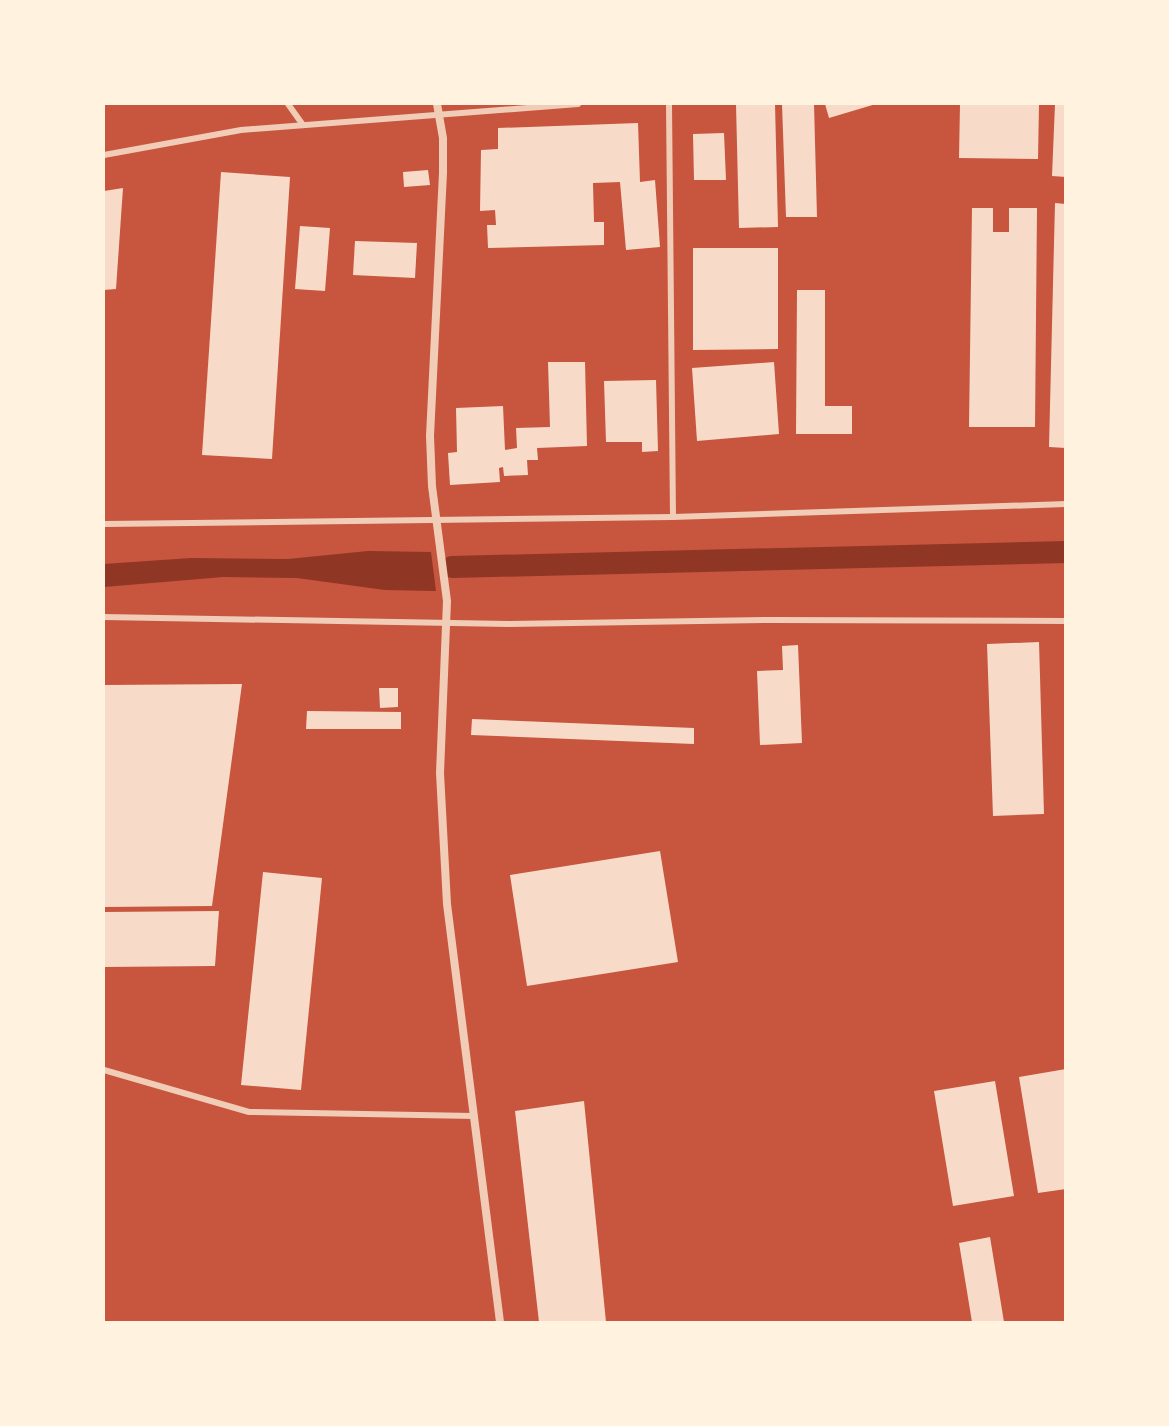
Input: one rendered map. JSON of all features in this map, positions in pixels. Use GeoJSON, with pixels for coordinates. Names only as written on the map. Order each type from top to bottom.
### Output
{"type":"FeatureCollection","features":[{"type":"Feature","properties":{"kind":"street"},"geometry":{"type":"LineString","coordinates":[[288,104],[303,125]]}},
{"type":"Feature","properties":{"kind":"street"},"geometry":{"type":"LineString","coordinates":[[437,104],[441,116],[443,173],[430,436],[436,518],[447,601],[440,773],[444,860],[500,1323]]}},
{"type":"Feature","properties":{"kind":"street"},"geometry":{"type":"LineString","coordinates":[[104,154],[241,130],[578,104]]}},
{"type":"Feature","properties":{"kind":"street"},"geometry":{"type":"LineString","coordinates":[[669,104],[673,517]]}},
{"type":"Feature","properties":{"kind":"street"},"geometry":{"type":"LineString","coordinates":[[104,524],[436,518],[673,517],[1065,504]]}},
{"type":"Feature","properties":{"kind":"street"},"geometry":{"type":"LineString","coordinates":[[104,617],[447,622],[1065,621]]}},
{"type":"Feature","properties":{"kind":"street"},"geometry":{"type":"LineString","coordinates":[[104,1070],[249,1112],[474,1116]]}},
{"type":"Feature","properties":{"kind":"shaded area"},"geometry":{"type":"Polygon","coordinates":[[[368,551],[431,552],[436,591],[385,590],[297,578],[223,577],[104,587],[104,564],[191,558],[288,559],[368,551]]]}},
{"type":"Feature","properties":{"kind":"building"},"geometry":{"type":"Polygon","coordinates":[[[736,104],[775,104],[778,227],[739,228],[736,104]]]}},
{"type":"Feature","properties":{"kind":"building"},"geometry":{"type":"Polygon","coordinates":[[[782,104],[814,104],[817,217],[786,217],[782,104]]]}},
{"type":"Feature","properties":{"kind":"building"},"geometry":{"type":"Polygon","coordinates":[[[825,104],[876,104],[829,118],[825,104]]]}},
{"type":"Feature","properties":{"kind":"building"},"geometry":{"type":"Polygon","coordinates":[[[960,104],[1039,104],[1038,159],[959,158],[960,104]]]}},
{"type":"Feature","properties":{"kind":"building"},"geometry":{"type":"Polygon","coordinates":[[[1055,104],[1066,104],[1066,177],[1052,176],[1055,104]]]}},
{"type":"Feature","properties":{"kind":"building"},"geometry":{"type":"Polygon","coordinates":[[[638,123],[640,182],[655,180],[660,247],[626,250],[620,182],[593,183],[594,222],[604,222],[604,245],[488,248],[487,225],[496,225],[495,210],[480,211],[481,150],[498,149],[498,128],[638,123]]]}},
{"type":"Feature","properties":{"kind":"building"},"geometry":{"type":"Polygon","coordinates":[[[724,133],[726,180],[694,180],[693,134],[724,133]]]}},
{"type":"Feature","properties":{"kind":"building"},"geometry":{"type":"Polygon","coordinates":[[[428,170],[430,185],[404,187],[403,172],[428,170]]]}},
{"type":"Feature","properties":{"kind":"building"},"geometry":{"type":"Polygon","coordinates":[[[221,172],[290,177],[272,459],[202,455],[221,172]]]}},
{"type":"Feature","properties":{"kind":"building"},"geometry":{"type":"Polygon","coordinates":[[[123,188],[116,289],[104,290],[104,191],[123,188]]]}},
{"type":"Feature","properties":{"kind":"building"},"geometry":{"type":"Polygon","coordinates":[[[1055,203],[1066,204],[1066,448],[1049,447],[1055,203]]]}},
{"type":"Feature","properties":{"kind":"building"},"geometry":{"type":"Polygon","coordinates":[[[972,208],[993,208],[993,232],[1009,232],[1009,208],[1037,208],[1035,427],[969,427],[972,208]]]}},
{"type":"Feature","properties":{"kind":"building"},"geometry":{"type":"Polygon","coordinates":[[[300,226],[330,228],[325,291],[295,289],[300,226]]]}},
{"type":"Feature","properties":{"kind":"building"},"geometry":{"type":"Polygon","coordinates":[[[355,241],[417,243],[415,278],[353,275],[355,241]]]}},
{"type":"Feature","properties":{"kind":"building"},"geometry":{"type":"Polygon","coordinates":[[[693,248],[778,248],[778,349],[693,350],[693,248]]]}},
{"type":"Feature","properties":{"kind":"building"},"geometry":{"type":"Polygon","coordinates":[[[797,290],[825,290],[825,406],[852,406],[852,434],[796,434],[797,290]]]}},
{"type":"Feature","properties":{"kind":"building"},"geometry":{"type":"Polygon","coordinates":[[[548,362],[585,362],[587,446],[537,448],[538,460],[527,460],[528,475],[504,476],[503,467],[499,468],[500,482],[450,485],[448,453],[457,452],[456,408],[503,406],[505,450],[517,448],[516,428],[550,427],[548,362]]]}},
{"type":"Feature","properties":{"kind":"building"},"geometry":{"type":"Polygon","coordinates":[[[774,362],[779,434],[697,441],[692,368],[774,362]]]}},
{"type":"Feature","properties":{"kind":"building"},"geometry":{"type":"Polygon","coordinates":[[[656,380],[658,451],[642,452],[642,442],[606,442],[604,381],[656,380]]]}},
{"type":"Feature","properties":{"kind":"building"},"geometry":{"type":"Polygon","coordinates":[[[1039,642],[1044,814],[993,816],[987,644],[1039,642]]]}},
{"type":"Feature","properties":{"kind":"building"},"geometry":{"type":"Polygon","coordinates":[[[798,645],[802,743],[760,745],[757,671],[783,670],[782,646],[798,645]]]}},
{"type":"Feature","properties":{"kind":"building"},"geometry":{"type":"Polygon","coordinates":[[[242,684],[212,906],[104,907],[104,685],[242,684]]]}},
{"type":"Feature","properties":{"kind":"building"},"geometry":{"type":"Polygon","coordinates":[[[379,688],[398,688],[398,707],[380,708],[379,688]]]}},
{"type":"Feature","properties":{"kind":"building"},"geometry":{"type":"Polygon","coordinates":[[[307,711],[401,712],[401,729],[306,729],[307,711]]]}},
{"type":"Feature","properties":{"kind":"building"},"geometry":{"type":"Polygon","coordinates":[[[472,719],[694,728],[694,744],[471,735],[472,719]]]}},
{"type":"Feature","properties":{"kind":"building"},"geometry":{"type":"Polygon","coordinates":[[[660,851],[678,962],[527,986],[510,875],[660,851]]]}},
{"type":"Feature","properties":{"kind":"building"},"geometry":{"type":"Polygon","coordinates":[[[263,872],[322,878],[301,1090],[241,1085],[263,872]]]}},
{"type":"Feature","properties":{"kind":"building"},"geometry":{"type":"Polygon","coordinates":[[[219,911],[215,966],[104,967],[104,912],[219,911]]]}},
{"type":"Feature","properties":{"kind":"building"},"geometry":{"type":"Polygon","coordinates":[[[1066,1069],[1066,1189],[1038,1193],[1019,1077],[1066,1069]]]}},
{"type":"Feature","properties":{"kind":"building"},"geometry":{"type":"Polygon","coordinates":[[[995,1081],[1014,1196],[953,1206],[934,1091],[995,1081]]]}},
{"type":"Feature","properties":{"kind":"building"},"geometry":{"type":"Polygon","coordinates":[[[584,1101],[606,1322],[539,1322],[515,1111],[584,1101]]]}},
{"type":"Feature","properties":{"kind":"building"},"geometry":{"type":"Polygon","coordinates":[[[990,1237],[1004,1322],[972,1322],[959,1243],[990,1237]]]}},
{"type":"Feature","properties":{"kind":"waterway"},"geometry":{"type":"LineString","coordinates":[[452,567],[1066,552]]}}]}
